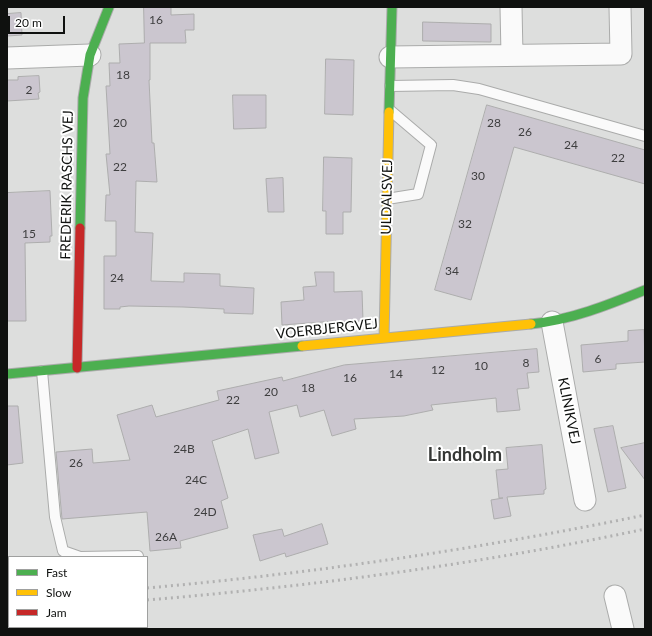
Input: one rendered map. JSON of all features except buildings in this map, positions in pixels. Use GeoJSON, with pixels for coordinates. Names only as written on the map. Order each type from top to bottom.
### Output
{"type":"FeatureCollection","features":[{"type":"Feature","properties":{"kind":"street","name":"FREDERIK RASCHS VEJ"},"geometry":{"type":"LineString","coordinates":[[77,368],[83,98],[90,55],[107,7]]}},
{"type":"Feature","properties":{"kind":"street","name":"ULDALSVEJ"},"geometry":{"type":"LineString","coordinates":[[384,338],[392,7]]}},
{"type":"Feature","properties":{"kind":"street"},"geometry":{"type":"LineString","coordinates":[[511,7],[512,55]]}},
{"type":"Feature","properties":{"kind":"street"},"geometry":{"type":"LineString","coordinates":[[390,57],[621,54],[620,7]]}},
{"type":"Feature","properties":{"kind":"street"},"geometry":{"type":"LineString","coordinates":[[7,58],[90,55]]}},
{"type":"Feature","properties":{"kind":"street","name":"VOERBJERGVEJ"},"geometry":{"type":"LineString","coordinates":[[7,374],[552,322],[608,305],[645,290]]}},
{"type":"Feature","properties":{"kind":"street","name":"KLINIKVEJ"},"geometry":{"type":"LineString","coordinates":[[552,322],[585,500]]}},
{"type":"Feature","properties":{"kind":"street"},"geometry":{"type":"LineString","coordinates":[[615,596],[623,629]]}},
{"type":"Feature","properties":{"kind":"lane"},"geometry":{"type":"LineString","coordinates":[[390,86],[453,85],[479,89],[645,136]]}},
{"type":"Feature","properties":{"kind":"lane"},"geometry":{"type":"LineString","coordinates":[[387,198],[418,194],[431,145],[389,110]]}},
{"type":"Feature","properties":{"kind":"lane"},"geometry":{"type":"LineString","coordinates":[[42,371],[55,517],[63,551],[77,556]]}},
{"type":"Feature","properties":{"kind":"railway"},"geometry":{"type":"LineString","coordinates":[[148,588],[272,575],[397,559],[521,539],[645,515]]}},
{"type":"Feature","properties":{"kind":"railway"},"geometry":{"type":"LineString","coordinates":[[148,600],[335,581],[521,553],[645,529]]}},
{"type":"Feature","properties":{"kind":"traffic: fast"},"geometry":{"type":"LineString","coordinates":[[80,228],[83,98],[90,55],[109,7]]}},
{"type":"Feature","properties":{"kind":"traffic: fast"},"geometry":{"type":"LineString","coordinates":[[389,112],[392,7]]}},
{"type":"Feature","properties":{"kind":"traffic: fast"},"geometry":{"type":"LineString","coordinates":[[531,324],[575,315],[645,290]]}},
{"type":"Feature","properties":{"kind":"traffic: fast"},"geometry":{"type":"LineString","coordinates":[[7,374],[302,346]]}},
{"type":"Feature","properties":{"kind":"traffic: slow"},"geometry":{"type":"LineString","coordinates":[[384,338],[389,112]]}},
{"type":"Feature","properties":{"kind":"traffic: slow"},"geometry":{"type":"LineString","coordinates":[[302,346],[531,324]]}},
{"type":"Feature","properties":{"kind":"traffic: jam"},"geometry":{"type":"LineString","coordinates":[[77,368],[80,228]]}},
{"type":"Feature","properties":{"kind":"district","name":"Lindholm"},"geometry":{"type":"Point","coordinates":[465,455]}}]}
